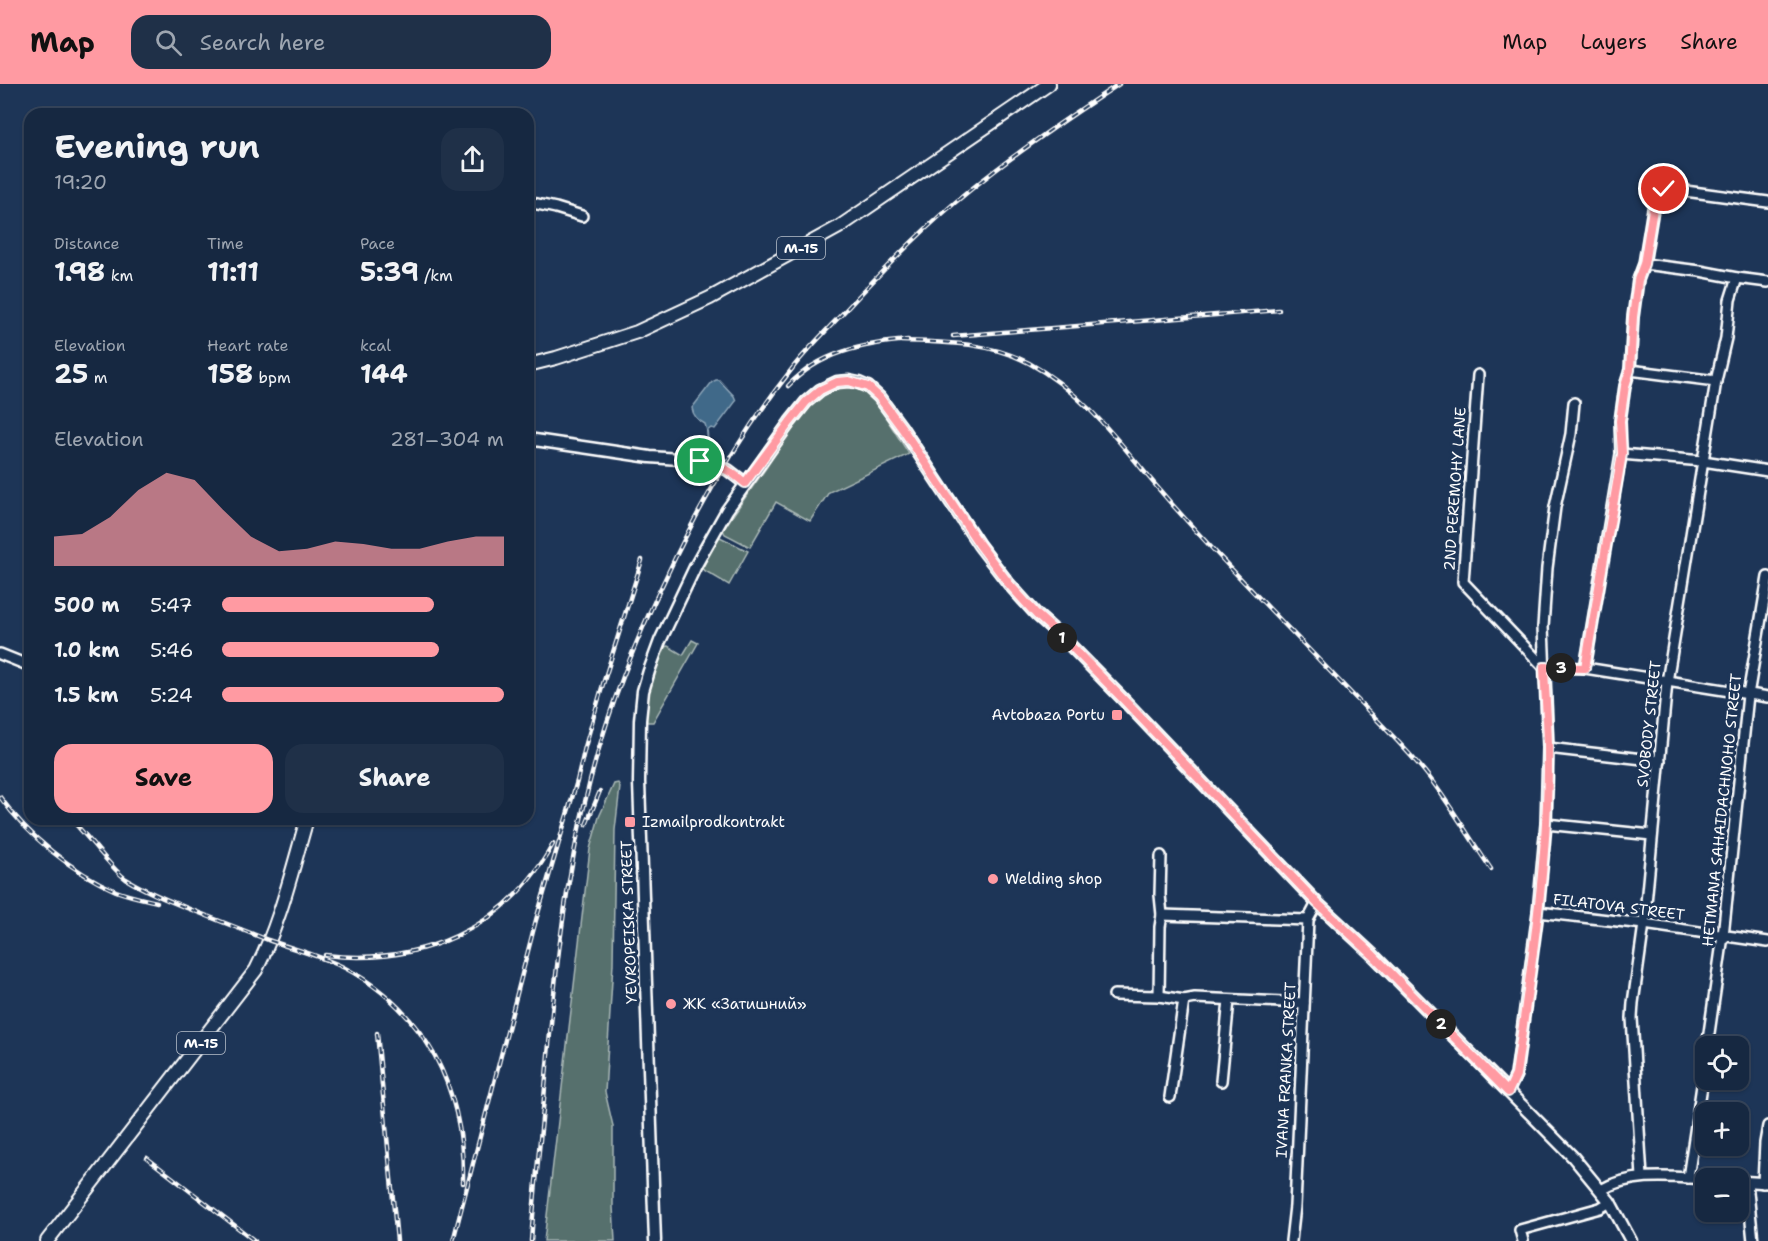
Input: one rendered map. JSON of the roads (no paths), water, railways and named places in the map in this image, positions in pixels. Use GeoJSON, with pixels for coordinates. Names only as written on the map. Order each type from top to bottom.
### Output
{"type":"FeatureCollection","features":[{"type":"Feature","properties":{"kind":"highway","name":"М-15"},"geometry":{"type":"LineString","coordinates":[[534,363],[637,332],[711,298],[839,227],[1049,84]]}},
{"type":"Feature","properties":{"kind":"highway","name":"М-15"},"geometry":{"type":"LineString","coordinates":[[47,1241],[256,970],[280,911],[305,825]]}},
{"type":"Feature","properties":{"kind":"main road","name":"YEVROPEISKA STREET"},"geometry":{"type":"LineString","coordinates":[[656,1241],[640,844],[640,710],[649,671],[663,633],[696,565],[727,510],[806,402],[820,390],[837,382],[849,381],[868,387],[879,397],[979,544],[1009,584],[1037,615],[1122,698],[1317,903],[1373,955],[1573,1157],[1610,1202],[1631,1241]]}},
{"type":"Feature","properties":{"kind":"main road"},"geometry":{"type":"LineString","coordinates":[[534,440],[650,457],[709,461],[728,470],[745,483]]}},
{"type":"Feature","properties":{"kind":"street"},"geometry":{"type":"LineString","coordinates":[[1585,668],[1622,454],[1620,421],[1625,386],[1630,370],[1633,317],[1655,197],[1664,189],[1676,189],[1768,202]]}},
{"type":"Feature","properties":{"kind":"street"},"geometry":{"type":"LineString","coordinates":[[534,203],[582,216]]}},
{"type":"Feature","properties":{"kind":"street"},"geometry":{"type":"LineString","coordinates":[[1644,264],[1768,282]]}},
{"type":"Feature","properties":{"kind":"street","name":"SVOBODY STREET"},"geometry":{"type":"LineString","coordinates":[[1642,1177],[1632,1018],[1644,924],[1667,682],[1716,381],[1726,338],[1730,300],[1737,278]]}},
{"type":"Feature","properties":{"kind":"street"},"geometry":{"type":"LineString","coordinates":[[1630,370],[1716,381]]}},
{"type":"Feature","properties":{"kind":"street","name":"2ND PEREMOHY LANE"},"geometry":{"type":"LineString","coordinates":[[1478,375],[1463,582],[1544,667]]}},
{"type":"Feature","properties":{"kind":"street"},"geometry":{"type":"LineString","coordinates":[[1508,1092],[1516,1075],[1538,912],[1546,824],[1548,748],[1543,627],[1547,568],[1556,507],[1571,434],[1574,403]]}},
{"type":"Feature","properties":{"kind":"street"},"geometry":{"type":"LineString","coordinates":[[1622,454],[1703,461],[1768,471]]}},
{"type":"Feature","properties":{"kind":"street","name":"HETMANA SAHAIDACHNOHO STREET"},"geometry":{"type":"LineString","coordinates":[[1709,1036],[1723,936],[1748,695],[1768,577]]}},
{"type":"Feature","properties":{"kind":"street"},"geometry":{"type":"LineString","coordinates":[[0,654],[24,664]]}},
{"type":"Feature","properties":{"kind":"street"},"geometry":{"type":"LineString","coordinates":[[1544,667],[1585,668],[1768,697]]}},
{"type":"Feature","properties":{"kind":"street"},"geometry":{"type":"LineString","coordinates":[[1548,748],[1660,761]]}},
{"type":"Feature","properties":{"kind":"street"},"geometry":{"type":"LineString","coordinates":[[1546,824],[1652,835]]}},
{"type":"Feature","properties":{"kind":"street"},"geometry":{"type":"LineString","coordinates":[[1159,996],[1162,915],[1161,856]]}},
{"type":"Feature","properties":{"kind":"street","name":"IVANA FRANKA STREET"},"geometry":{"type":"LineString","coordinates":[[1291,1241],[1308,920],[1317,903]]}},
{"type":"Feature","properties":{"kind":"street","name":"FILATOVA STREET"},"geometry":{"type":"LineString","coordinates":[[1538,912],[1644,924],[1768,942]]}},
{"type":"Feature","properties":{"kind":"street"},"geometry":{"type":"LineString","coordinates":[[1162,915],[1308,920]]}},
{"type":"Feature","properties":{"kind":"street"},"geometry":{"type":"LineString","coordinates":[[1114,995],[1304,1004]]}},
{"type":"Feature","properties":{"kind":"street"},"geometry":{"type":"LineString","coordinates":[[1170,1096],[1184,1000]]}},
{"type":"Feature","properties":{"kind":"street"},"geometry":{"type":"LineString","coordinates":[[1221,1081],[1229,1000]]}},
{"type":"Feature","properties":{"kind":"street"},"geometry":{"type":"LineString","coordinates":[[1688,1178],[1701,1090]]}},
{"type":"Feature","properties":{"kind":"street"},"geometry":{"type":"LineString","coordinates":[[1749,1182],[1766,1183],[1765,1143],[1768,1126]]}},
{"type":"Feature","properties":{"kind":"street"},"geometry":{"type":"LineString","coordinates":[[1601,1190],[1642,1177],[1695,1178]]}},
{"type":"Feature","properties":{"kind":"street"},"geometry":{"type":"LineString","coordinates":[[1523,1241],[1520,1230],[1599,1208],[1610,1202]]}},
{"type":"Feature","properties":{"kind":"street"},"geometry":{"type":"LineString","coordinates":[[1749,1217],[1753,1241]]}},
{"type":"Feature","properties":{"kind":"water"},"geometry":{"type":"Polygon","coordinates":[[[716,380],[719,380],[736,401],[715,429],[711,428],[707,431],[705,424],[697,418],[692,408],[716,380]]]}},
{"type":"Feature","properties":{"kind":"waterway"},"geometry":{"type":"LineString","coordinates":[[707,431],[709,459]]}},
{"type":"Feature","properties":{"kind":"railway"},"geometry":{"type":"LineString","coordinates":[[531,1241],[556,975],[577,840],[591,776],[619,688],[641,631],[680,547],[741,440],[776,390],[817,340],[924,230],[969,191],[1042,136],[1119,84]]}},
{"type":"Feature","properties":{"kind":"railway"},"geometry":{"type":"LineString","coordinates":[[953,336],[1279,310]]}},
{"type":"Feature","properties":{"kind":"railway"},"geometry":{"type":"LineString","coordinates":[[788,386],[814,365],[843,352],[875,344],[908,340]]}},
{"type":"Feature","properties":{"kind":"railway"},"geometry":{"type":"LineString","coordinates":[[901,341],[967,344],[998,351],[1029,363],[1052,377],[1073,394],[1110,431],[1220,557],[1416,761],[1442,795],[1491,869]]}},
{"type":"Feature","properties":{"kind":"railway"},"geometry":{"type":"LineString","coordinates":[[453,1241],[536,920],[603,684],[642,560]]}},
{"type":"Feature","properties":{"kind":"railway"},"geometry":{"type":"LineString","coordinates":[[586,825],[600,791]]}},
{"type":"Feature","properties":{"kind":"railway"},"geometry":{"type":"LineString","coordinates":[[0,797],[24,826],[67,863],[116,891],[157,902]]}},
{"type":"Feature","properties":{"kind":"railway"},"geometry":{"type":"LineString","coordinates":[[76,825],[115,869],[134,884],[201,914],[336,964],[359,976],[385,995],[427,1042],[442,1071],[457,1118],[462,1150],[463,1183]]}},
{"type":"Feature","properties":{"kind":"railway"},"geometry":{"type":"LineString","coordinates":[[325,955],[360,957],[394,954],[426,947],[457,936],[485,920],[511,899],[534,874],[553,844]]}},
{"type":"Feature","properties":{"kind":"railway"},"geometry":{"type":"LineString","coordinates":[[377,1033],[397,1241]]}},
{"type":"Feature","properties":{"kind":"railway"},"geometry":{"type":"LineString","coordinates":[[147,1158],[255,1241]]}},
{"type":"Feature","properties":{"kind":"place","name":"Avtobaza Portu"},"geometry":{"type":"Point","coordinates":[1117,715]}},
{"type":"Feature","properties":{"kind":"place","name":"Izmailprodkontrakt"},"geometry":{"type":"Point","coordinates":[630,822]}},
{"type":"Feature","properties":{"kind":"place","name":"Welding shop"},"geometry":{"type":"Point","coordinates":[993,879]}},
{"type":"Feature","properties":{"kind":"place","name":"ЖК «Затишний»"},"geometry":{"type":"Point","coordinates":[671,1004]}}]}
